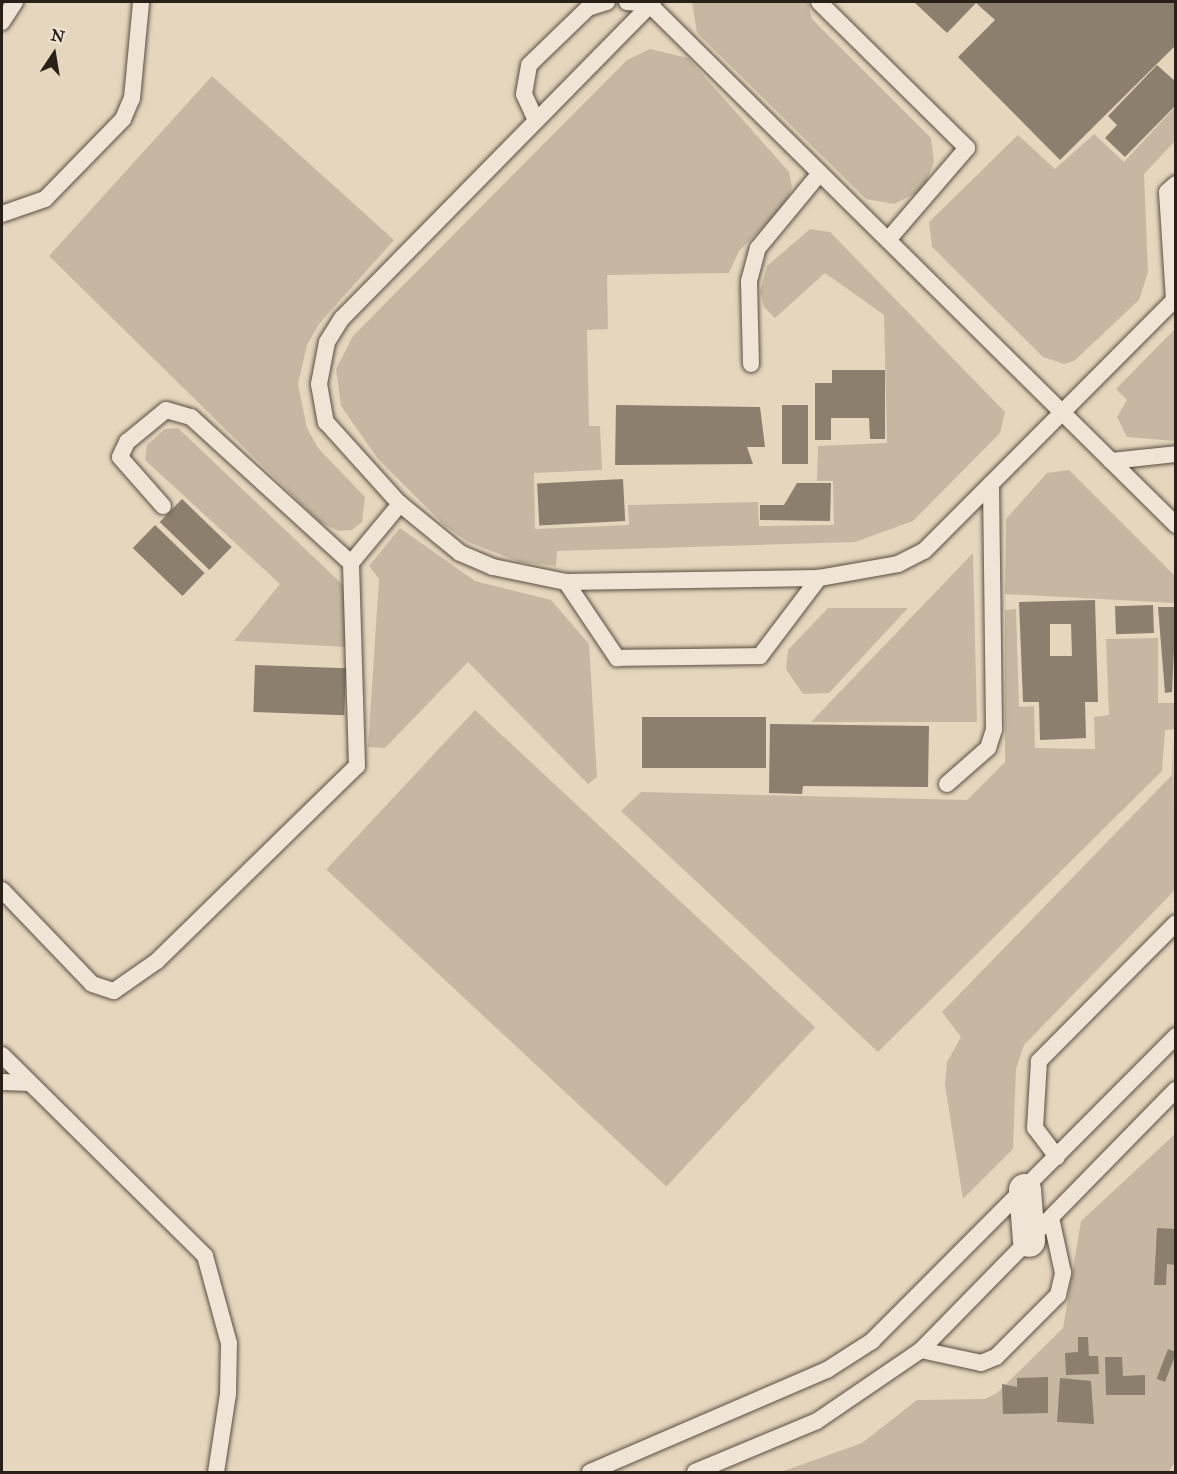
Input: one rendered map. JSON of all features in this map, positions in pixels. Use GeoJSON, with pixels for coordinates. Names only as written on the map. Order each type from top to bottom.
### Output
{"type":"FeatureCollection","features":[{"type":"Feature","properties":{"kind":"street"},"geometry":{"type":"LineString","coordinates":[[1025,1190],[1029,1241]]}},
{"type":"Feature","properties":{"kind":"lane"},"geometry":{"type":"LineString","coordinates":[[2,22],[15,2]]}},
{"type":"Feature","properties":{"kind":"lane"},"geometry":{"type":"LineString","coordinates":[[2,214],[45,199],[123,119],[132,99],[141,2]]}},
{"type":"Feature","properties":{"kind":"lane"},"geometry":{"type":"LineString","coordinates":[[535,118],[524,94],[529,65],[588,8],[607,2]]}},
{"type":"Feature","properties":{"kind":"lane"},"geometry":{"type":"LineString","coordinates":[[627,2],[650,2],[1176,525]]}},
{"type":"Feature","properties":{"kind":"lane"},"geometry":{"type":"LineString","coordinates":[[650,2],[342,318],[327,342],[318,384],[326,422],[399,504],[460,553],[493,567],[566,582],[819,578],[872,572],[911,559],[991,484],[1175,299],[1167,192],[1176,184]]}},
{"type":"Feature","properties":{"kind":"lane"},"geometry":{"type":"LineString","coordinates":[[819,2],[967,148],[888,240]]}},
{"type":"Feature","properties":{"kind":"lane"},"geometry":{"type":"LineString","coordinates":[[751,363],[749,281],[758,249],[820,173]]}},
{"type":"Feature","properties":{"kind":"lane"},"geometry":{"type":"LineString","coordinates":[[163,506],[122,464],[122,449],[158,414],[184,412],[351,563]]}},
{"type":"Feature","properties":{"kind":"lane"},"geometry":{"type":"LineString","coordinates":[[1111,461],[1176,454]]}},
{"type":"Feature","properties":{"kind":"lane"},"geometry":{"type":"LineString","coordinates":[[947,784],[988,748],[994,729],[991,484]]}},
{"type":"Feature","properties":{"kind":"lane"},"geometry":{"type":"LineString","coordinates":[[2,890],[92,984],[114,991],[157,961],[357,766],[351,563],[399,504]]}},
{"type":"Feature","properties":{"kind":"lane"},"geometry":{"type":"LineString","coordinates":[[566,582],[617,658],[760,656],[819,578]]}},
{"type":"Feature","properties":{"kind":"lane"},"geometry":{"type":"LineString","coordinates":[[1057,1157],[1035,1128],[1039,1061],[1176,923]]}},
{"type":"Feature","properties":{"kind":"lane"},"geometry":{"type":"LineString","coordinates":[[590,1473],[827,1370],[872,1341],[1176,1036]]}},
{"type":"Feature","properties":{"kind":"lane"},"geometry":{"type":"LineString","coordinates":[[2,1054],[205,1256],[228,1343],[228,1394],[216,1473]]}},
{"type":"Feature","properties":{"kind":"lane"},"geometry":{"type":"LineString","coordinates":[[2,1082],[30,1083]]}},
{"type":"Feature","properties":{"kind":"lane"},"geometry":{"type":"LineString","coordinates":[[695,1473],[817,1421],[921,1350],[1176,1090]]}},
{"type":"Feature","properties":{"kind":"lane"},"geometry":{"type":"LineString","coordinates":[[921,1350],[981,1363],[996,1357],[1058,1295],[1063,1273],[1051,1218]]}},
{"type":"Feature","properties":{"kind":"shaded area"},"geometry":{"type":"Polygon","coordinates":[[[692,2],[808,2],[812,19],[931,138],[934,162],[923,190],[894,204],[866,199],[697,33],[692,2]]]}},
{"type":"Feature","properties":{"kind":"shaded area"},"geometry":{"type":"Polygon","coordinates":[[[650,49],[688,58],[789,172],[792,187],[786,204],[739,251],[729,273],[607,275],[608,329],[587,330],[589,426],[600,426],[602,470],[534,473],[535,529],[629,525],[628,505],[758,502],[759,526],[834,525],[833,481],[817,481],[818,446],[887,443],[884,315],[825,273],[775,318],[764,307],[760,291],[767,266],[810,229],[830,232],[1005,412],[1000,433],[913,521],[855,542],[557,551],[556,566],[520,562],[468,542],[444,525],[378,459],[341,406],[336,369],[353,336],[627,60],[650,49]]]}},
{"type":"Feature","properties":{"kind":"shaded area"},"geometry":{"type":"Polygon","coordinates":[[[212,76],[394,240],[319,324],[307,345],[298,384],[307,428],[318,448],[365,497],[362,522],[352,530],[338,531],[320,522],[49,256],[212,76]]]}},
{"type":"Feature","properties":{"kind":"shaded area"},"geometry":{"type":"Polygon","coordinates":[[[1175,107],[1175,141],[1144,174],[1148,272],[1139,300],[1074,361],[1064,364],[1043,357],[932,247],[929,222],[1018,135],[1055,169],[1094,134],[1124,162],[1175,107]]]}},
{"type":"Feature","properties":{"kind":"shaded area"},"geometry":{"type":"Polygon","coordinates":[[[1175,329],[1175,441],[1127,437],[1117,417],[1127,400],[1116,389],[1175,329]]]}},
{"type":"Feature","properties":{"kind":"shaded area"},"geometry":{"type":"Polygon","coordinates":[[[178,428],[343,585],[347,647],[234,641],[280,584],[145,460],[147,445],[165,429],[178,428]]]}},
{"type":"Feature","properties":{"kind":"shaded area"},"geometry":{"type":"Polygon","coordinates":[[[1069,470],[1175,576],[1175,603],[1005,594],[1006,519],[1047,473],[1069,470]]]}},
{"type":"Feature","properties":{"kind":"shaded area"},"geometry":{"type":"Polygon","coordinates":[[[400,528],[475,581],[551,600],[589,644],[597,777],[588,784],[468,662],[385,748],[368,747],[379,579],[369,566],[400,528]]]}},
{"type":"Feature","properties":{"kind":"shaded area"},"geometry":{"type":"Polygon","coordinates":[[[973,553],[977,722],[811,722],[973,553]]]}},
{"type":"Feature","properties":{"kind":"shaded area"},"geometry":{"type":"Polygon","coordinates":[[[828,608],[908,608],[829,693],[803,694],[786,669],[788,650],[828,608]]]}},
{"type":"Feature","properties":{"kind":"shaded area"},"geometry":{"type":"Polygon","coordinates":[[[1016,609],[1019,707],[1034,706],[1035,748],[1095,749],[1094,717],[1109,715],[1106,639],[1158,638],[1158,703],[1175,703],[1175,729],[1165,730],[1162,771],[878,1052],[621,811],[641,792],[967,800],[1005,762],[1005,610],[1016,609]]]}},
{"type":"Feature","properties":{"kind":"shaded area"},"geometry":{"type":"Polygon","coordinates":[[[475,710],[815,1027],[666,1187],[326,869],[475,710]]]}},
{"type":"Feature","properties":{"kind":"shaded area"},"geometry":{"type":"Polygon","coordinates":[[[1173,736],[1175,890],[1024,1045],[1016,1069],[1013,1149],[963,1199],[945,1085],[947,1062],[961,1037],[942,1012],[1172,775],[1173,736]]]}},
{"type":"Feature","properties":{"kind":"shaded area"},"geometry":{"type":"Polygon","coordinates":[[[1175,1134],[1176,1459],[1169,1472],[781,1472],[862,1443],[917,1400],[985,1399],[997,1393],[1063,1328],[1081,1221],[1175,1134]]]}},
{"type":"Feature","properties":{"kind":"building"},"geometry":{"type":"Polygon","coordinates":[[[914,2],[1176,2],[1176,45],[1060,160],[958,57],[995,20],[976,3],[947,33],[914,2]]]}},
{"type":"Feature","properties":{"kind":"building"},"geometry":{"type":"Polygon","coordinates":[[[1157,65],[1176,82],[1176,105],[1125,157],[1105,138],[1117,125],[1108,116],[1157,65]]]}},
{"type":"Feature","properties":{"kind":"building"},"geometry":{"type":"Polygon","coordinates":[[[832,370],[885,370],[885,439],[870,439],[869,418],[831,418],[831,440],[815,440],[815,383],[832,383],[832,370]]]}},
{"type":"Feature","properties":{"kind":"building"},"geometry":{"type":"Polygon","coordinates":[[[616,405],[760,407],[765,447],[747,447],[753,464],[615,465],[616,405]]]}},
{"type":"Feature","properties":{"kind":"building"},"geometry":{"type":"Polygon","coordinates":[[[782,405],[808,405],[808,464],[782,464],[782,405]]]}},
{"type":"Feature","properties":{"kind":"building"},"geometry":{"type":"Polygon","coordinates":[[[623,479],[625,521],[539,525],[537,484],[623,479]]]}},
{"type":"Feature","properties":{"kind":"building"},"geometry":{"type":"Polygon","coordinates":[[[797,483],[831,483],[830,521],[760,520],[760,505],[784,505],[797,483]]]}},
{"type":"Feature","properties":{"kind":"building"},"geometry":{"type":"Polygon","coordinates":[[[182,499],[232,547],[209,570],[160,522],[182,499]]]}},
{"type":"Feature","properties":{"kind":"building"},"geometry":{"type":"Polygon","coordinates":[[[155,525],[205,573],[182,596],[133,548],[155,525]]]}},
{"type":"Feature","properties":{"kind":"building"},"geometry":{"type":"Polygon","coordinates":[[[1095,600],[1098,702],[1085,702],[1086,738],[1040,740],[1039,702],[1023,702],[1019,602],[1095,600]],[[1050,624],[1050,656],[1072,656],[1071,624],[1050,624]]]}},
{"type":"Feature","properties":{"kind":"building"},"geometry":{"type":"Polygon","coordinates":[[[1153,605],[1154,633],[1116,634],[1115,606],[1153,605]]]}},
{"type":"Feature","properties":{"kind":"building"},"geometry":{"type":"Polygon","coordinates":[[[1158,607],[1176,607],[1172,692],[1165,693],[1158,607]]]}},
{"type":"Feature","properties":{"kind":"building"},"geometry":{"type":"Polygon","coordinates":[[[255,665],[346,668],[344,715],[253,712],[255,665]]]}},
{"type":"Feature","properties":{"kind":"building"},"geometry":{"type":"Polygon","coordinates":[[[642,717],[766,717],[766,768],[642,768],[642,717]]]}},
{"type":"Feature","properties":{"kind":"building"},"geometry":{"type":"Polygon","coordinates":[[[770,724],[929,726],[928,787],[803,786],[802,794],[769,793],[770,724]]]}},
{"type":"Feature","properties":{"kind":"building"},"geometry":{"type":"Polygon","coordinates":[[[1157,1228],[1176,1229],[1176,1265],[1167,1264],[1166,1285],[1154,1285],[1157,1228]]]}},
{"type":"Feature","properties":{"kind":"building"},"geometry":{"type":"Polygon","coordinates":[[[1078,1337],[1088,1337],[1089,1356],[1098,1356],[1099,1374],[1066,1375],[1065,1353],[1078,1352],[1078,1337]]]}},
{"type":"Feature","properties":{"kind":"building"},"geometry":{"type":"Polygon","coordinates":[[[1168,1349],[1176,1353],[1165,1382],[1157,1379],[1168,1349]]]}},
{"type":"Feature","properties":{"kind":"building"},"geometry":{"type":"Polygon","coordinates":[[[1105,1357],[1122,1357],[1123,1376],[1145,1375],[1145,1395],[1106,1395],[1105,1357]]]}},
{"type":"Feature","properties":{"kind":"building"},"geometry":{"type":"Polygon","coordinates":[[[1048,1377],[1048,1413],[1003,1414],[1002,1384],[1017,1387],[1017,1378],[1048,1377]]]}},
{"type":"Feature","properties":{"kind":"building"},"geometry":{"type":"Polygon","coordinates":[[[1060,1378],[1091,1381],[1094,1424],[1057,1422],[1060,1378]]]}}]}
